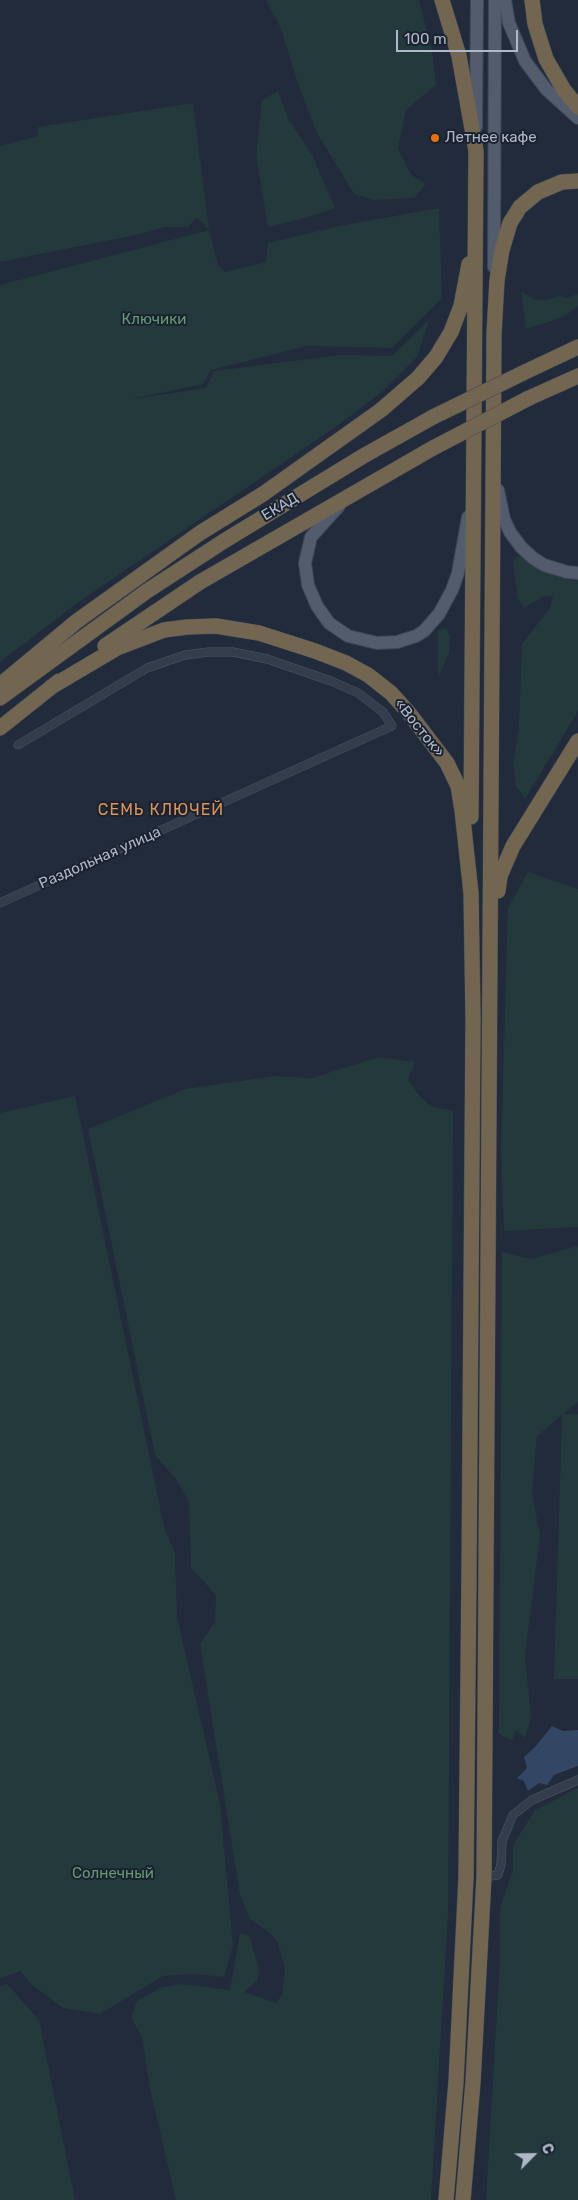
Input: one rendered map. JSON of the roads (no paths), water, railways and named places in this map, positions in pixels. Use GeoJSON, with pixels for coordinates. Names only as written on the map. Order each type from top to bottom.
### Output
{"type":"FeatureCollection","features":[{"type":"Feature","properties":{"kind":"highway"},"geometry":{"type":"LineString","coordinates":[[442,0],[459,56],[476,151],[472,460],[471,893]]}},
{"type":"Feature","properties":{"kind":"highway"},"geometry":{"type":"LineString","coordinates":[[532,0],[535,24],[546,59],[564,90],[578,107]]}},
{"type":"Feature","properties":{"kind":"highway"},"geometry":{"type":"LineString","coordinates":[[463,2200],[473,2082],[484,1877],[492,927],[494,334],[502,250],[510,223],[520,207],[538,192],[562,182],[578,180]]}},
{"type":"Feature","properties":{"kind":"highway"},"geometry":{"type":"LineString","coordinates":[[0,685],[77,621],[200,533],[271,488],[381,410],[418,378],[436,357],[451,332],[461,306],[476,228]]}},
{"type":"Feature","properties":{"kind":"highway","name":"ЕКАД"},"geometry":{"type":"LineString","coordinates":[[0,698],[147,590],[364,455],[433,417],[577,347]]}},
{"type":"Feature","properties":{"kind":"highway"},"geometry":{"type":"LineString","coordinates":[[545,390],[578,376]]}},
{"type":"Feature","properties":{"kind":"highway","name":"ЕКАД"},"geometry":{"type":"LineString","coordinates":[[0,728],[119,636],[200,582],[433,448],[545,390]]}},
{"type":"Feature","properties":{"kind":"highway","name":"«Восток»"},"geometry":{"type":"LineString","coordinates":[[52,687],[117,648],[164,630],[187,626],[239,628],[315,651],[346,663],[368,675],[391,693],[409,713],[447,763],[458,786],[471,893],[472,1128],[466,1877],[456,2073],[446,2200]]}},
{"type":"Feature","properties":{"kind":"highway"},"geometry":{"type":"LineString","coordinates":[[492,927],[500,876],[513,846],[578,741]]}},
{"type":"Feature","properties":{"kind":"main road"},"geometry":{"type":"LineString","coordinates":[[476,151],[477,0]]}},
{"type":"Feature","properties":{"kind":"main road"},"geometry":{"type":"LineString","coordinates":[[494,334],[495,0]]}},
{"type":"Feature","properties":{"kind":"main road"},"geometry":{"type":"LineString","coordinates":[[505,0],[509,23],[525,61],[546,89],[578,118]]}},
{"type":"Feature","properties":{"kind":"main road"},"geometry":{"type":"LineString","coordinates":[[545,390],[578,382]]}},
{"type":"Feature","properties":{"kind":"main road"},"geometry":{"type":"LineString","coordinates":[[495,448],[498,495],[510,532],[533,558],[557,570],[578,573]]}},
{"type":"Feature","properties":{"kind":"main road"},"geometry":{"type":"LineString","coordinates":[[354,493],[330,515],[312,537],[306,563],[310,593],[329,623],[348,636],[376,643],[407,640],[424,631],[432,623],[452,590],[470,507],[472,460]]}},
{"type":"Feature","properties":{"kind":"street","name":"Раздольная улица"},"geometry":{"type":"LineString","coordinates":[[0,903],[392,726],[384,712],[358,693],[332,681],[267,659],[233,652],[208,652],[185,655],[147,668],[18,745]]}},
{"type":"Feature","properties":{"kind":"street"},"geometry":{"type":"LineString","coordinates":[[484,1877],[498,1875],[501,1864],[502,1841],[513,1815],[532,1800],[578,1780]]}},
{"type":"Feature","properties":{"kind":"water"},"geometry":{"type":"Polygon","coordinates":[[[552,1726],[563,1731],[578,1730],[578,1766],[554,1775],[547,1785],[539,1783],[528,1791],[524,1781],[517,1778],[527,1768],[524,1757],[552,1726]]]}},
{"type":"Feature","properties":{"kind":"place","name":"Летнее кафе"},"geometry":{"type":"Point","coordinates":[435,138]}},
{"type":"Feature","properties":{"kind":"district","name":"СЕМЬ КЛЮЧЕЙ"},"geometry":{"type":"Point","coordinates":[161,810]}},
{"type":"Feature","properties":{"kind":"park label","name":"Ключики"},"geometry":{"type":"Point","coordinates":[154,320]}},
{"type":"Feature","properties":{"kind":"park label","name":"Солнечный"},"geometry":{"type":"Point","coordinates":[113,1874]}}]}
